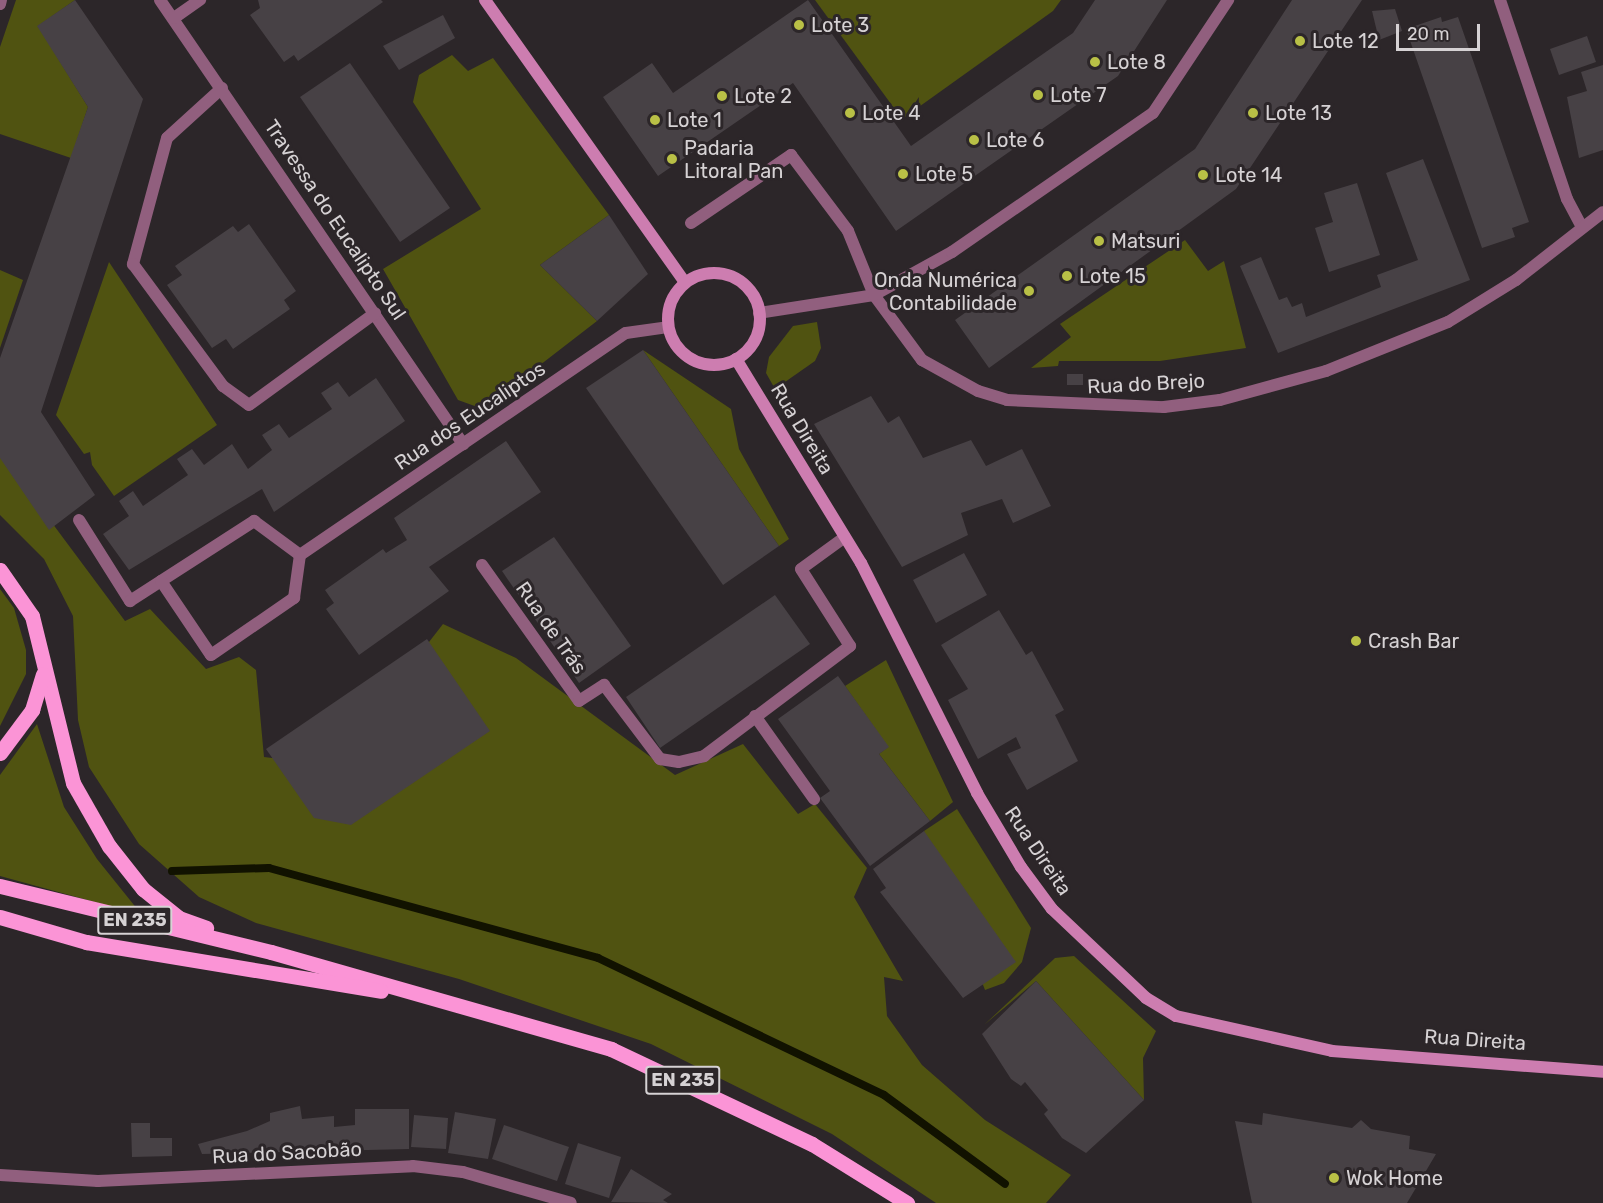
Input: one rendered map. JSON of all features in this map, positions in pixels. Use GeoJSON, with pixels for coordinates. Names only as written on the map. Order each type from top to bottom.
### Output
{"type":"FeatureCollection","features":[{"type":"Feature","properties":{"kind":"main road"},"geometry":{"type":"LineString","coordinates":[[485,0],[685,282]]}},
{"type":"Feature","properties":{"kind":"main road"},"geometry":{"type":"LineString","coordinates":[[699,275],[729,275],[752,293],[759,313],[756,337],[736,359],[722,364],[694,360],[682,352],[668,327],[671,302],[685,282],[699,275]]}},
{"type":"Feature","properties":{"kind":"main road","name":"Rua Direita"},"geometry":{"type":"LineString","coordinates":[[736,359],[844,537],[1021,867],[1052,909],[1146,998],[1176,1016],[1332,1051],[1603,1072]]}},
{"type":"Feature","properties":{"kind":"main road"},"geometry":{"type":"LineString","coordinates":[[0,570],[32,616],[43,675],[74,783],[109,846],[143,889],[179,918],[271,952]]}},
{"type":"Feature","properties":{"kind":"main road"},"geometry":{"type":"LineString","coordinates":[[0,753],[32,710],[43,675]]}},
{"type":"Feature","properties":{"kind":"main road","name":"EN 235"},"geometry":{"type":"LineString","coordinates":[[0,886],[271,952],[611,1049],[720,1096],[812,1144],[907,1203]]}},
{"type":"Feature","properties":{"kind":"main road","name":"EN 235"},"geometry":{"type":"LineString","coordinates":[[0,917],[86,942],[216,967],[441,1000]]}},
{"type":"Feature","properties":{"kind":"street","name":"Travessa do Eucalipto Sul"},"geometry":{"type":"LineString","coordinates":[[160,0],[463,444]]}},
{"type":"Feature","properties":{"kind":"street"},"geometry":{"type":"LineString","coordinates":[[174,18],[200,0]]}},
{"type":"Feature","properties":{"kind":"street"},"geometry":{"type":"LineString","coordinates":[[759,313],[874,294],[952,252],[1153,113],[1228,0]]}},
{"type":"Feature","properties":{"kind":"street"},"geometry":{"type":"LineString","coordinates":[[1500,0],[1567,199],[1581,225]]}},
{"type":"Feature","properties":{"kind":"street"},"geometry":{"type":"LineString","coordinates":[[222,88],[166,138],[133,264],[223,386],[249,405],[375,313]]}},
{"type":"Feature","properties":{"kind":"street","name":"Rua do Brejo"},"geometry":{"type":"LineString","coordinates":[[691,223],[790,155],[848,231],[874,294],[922,360],[978,391],[1044,405],[1164,407],[1270,387],[1392,347],[1480,304],[1581,225],[1603,212]]}},
{"type":"Feature","properties":{"kind":"street","name":"Rua dos Eucaliptos"},"geometry":{"type":"LineString","coordinates":[[300,555],[626,333],[668,327]]}},
{"type":"Feature","properties":{"kind":"street"},"geometry":{"type":"LineString","coordinates":[[79,520],[130,601],[161,581],[254,521],[300,555],[294,598],[211,655],[161,581]]}},
{"type":"Feature","properties":{"kind":"street","name":"Rua de Trás"},"geometry":{"type":"LineString","coordinates":[[482,565],[579,701],[604,685],[660,759],[704,756],[850,646],[801,569],[844,537]]}},
{"type":"Feature","properties":{"kind":"street"},"geometry":{"type":"LineString","coordinates":[[755,716],[814,799]]}},
{"type":"Feature","properties":{"kind":"street","name":"Rua do Sacobão"},"geometry":{"type":"LineString","coordinates":[[0,1175],[98,1181],[413,1166],[463,1172],[571,1203]]}},
{"type":"Feature","properties":{"kind":"shaded area"},"geometry":{"type":"Polygon","coordinates":[[[16,0],[75,0],[38,26],[88,107],[71,158],[0,134],[0,47],[16,0]]]}},
{"type":"Feature","properties":{"kind":"shaded area"},"geometry":{"type":"Polygon","coordinates":[[[815,0],[1061,0],[1053,11],[902,119],[815,0]]]}},
{"type":"Feature","properties":{"kind":"shaded area"},"geometry":{"type":"Polygon","coordinates":[[[452,55],[468,71],[493,58],[609,215],[540,265],[597,321],[483,409],[458,400],[383,269],[481,209],[413,102],[419,75],[452,55]]]}},
{"type":"Feature","properties":{"kind":"shaded area"},"geometry":{"type":"Polygon","coordinates":[[[1185,240],[1208,271],[1224,261],[1246,348],[1160,361],[1059,361],[1058,366],[1031,368],[1071,337],[1060,324],[1185,240]]]}},
{"type":"Feature","properties":{"kind":"shaded area"},"geometry":{"type":"Polygon","coordinates":[[[109,262],[217,425],[114,496],[92,465],[90,452],[84,454],[56,415],[109,262]]]}},
{"type":"Feature","properties":{"kind":"shaded area"},"geometry":{"type":"Polygon","coordinates":[[[0,270],[23,280],[0,348],[0,270]]]}},
{"type":"Feature","properties":{"kind":"shaded area"},"geometry":{"type":"Polygon","coordinates":[[[817,322],[821,348],[815,361],[775,389],[766,373],[769,357],[793,326],[817,322]]]}},
{"type":"Feature","properties":{"kind":"shaded area"},"geometry":{"type":"Polygon","coordinates":[[[643,350],[731,409],[739,449],[789,539],[779,546],[643,350]]]}},
{"type":"Feature","properties":{"kind":"shaded area"},"geometry":{"type":"Polygon","coordinates":[[[0,453],[125,621],[150,609],[206,669],[239,657],[256,670],[264,757],[272,758],[429,642],[443,624],[516,658],[675,775],[743,744],[798,814],[815,804],[867,868],[854,897],[903,981],[884,977],[887,1016],[922,1065],[985,1120],[1071,1175],[1046,1203],[936,1203],[832,1134],[651,1044],[459,979],[256,923],[199,897],[139,844],[89,767],[78,720],[73,616],[44,559],[0,515],[0,453]]]}},
{"type":"Feature","properties":{"kind":"shaded area"},"geometry":{"type":"Polygon","coordinates":[[[0,589],[14,608],[26,650],[26,674],[0,726],[0,589]]]}},
{"type":"Feature","properties":{"kind":"shaded area"},"geometry":{"type":"Polygon","coordinates":[[[886,660],[953,802],[930,821],[879,754],[888,747],[845,686],[886,660]]]}},
{"type":"Feature","properties":{"kind":"shaded area"},"geometry":{"type":"Polygon","coordinates":[[[37,724],[64,807],[97,859],[142,915],[0,876],[0,775],[37,724]]]}},
{"type":"Feature","properties":{"kind":"shaded area"},"geometry":{"type":"Polygon","coordinates":[[[957,809],[1031,928],[1022,962],[1004,983],[985,990],[924,831],[957,809]]]}},
{"type":"Feature","properties":{"kind":"shaded area"},"geometry":{"type":"Polygon","coordinates":[[[1074,956],[1156,1031],[1143,1058],[1144,1100],[1036,981],[984,1025],[1055,958],[1074,956]]]}},
{"type":"Feature","properties":{"kind":"building"},"geometry":{"type":"Polygon","coordinates":[[[75,0],[143,99],[41,412],[95,495],[49,530],[0,458],[0,358],[88,107],[37,26],[75,0]]]}},
{"type":"Feature","properties":{"kind":"building"},"geometry":{"type":"Polygon","coordinates":[[[258,0],[381,0],[383,2],[298,61],[294,55],[284,62],[250,15],[260,8],[258,0]]]}},
{"type":"Feature","properties":{"kind":"building"},"geometry":{"type":"Polygon","coordinates":[[[808,0],[911,146],[1073,33],[1095,0],[1167,0],[1118,76],[896,231],[793,83],[658,176],[603,97],[652,63],[673,93],[808,0]]]}},
{"type":"Feature","properties":{"kind":"building"},"geometry":{"type":"Polygon","coordinates":[[[1292,0],[1362,0],[1236,189],[989,368],[955,320],[1195,149],[1292,0]]]}},
{"type":"Feature","properties":{"kind":"building"},"geometry":{"type":"Polygon","coordinates":[[[1395,9],[1402,31],[1379,40],[1372,11],[1395,9]]]}},
{"type":"Feature","properties":{"kind":"building"},"geometry":{"type":"Polygon","coordinates":[[[443,15],[455,38],[399,70],[383,46],[443,15]]]}},
{"type":"Feature","properties":{"kind":"building"},"geometry":{"type":"Polygon","coordinates":[[[1441,17],[1442,22],[1458,17],[1529,222],[1512,228],[1515,237],[1482,248],[1406,29],[1441,17]]]}},
{"type":"Feature","properties":{"kind":"building"},"geometry":{"type":"Polygon","coordinates":[[[1587,36],[1596,62],[1559,75],[1550,49],[1587,36]]]}},
{"type":"Feature","properties":{"kind":"building"},"geometry":{"type":"Polygon","coordinates":[[[350,63],[450,208],[400,242],[300,97],[350,63]]]}},
{"type":"Feature","properties":{"kind":"building"},"geometry":{"type":"Polygon","coordinates":[[[1603,65],[1603,150],[1579,158],[1567,97],[1587,91],[1581,72],[1603,65]]]}},
{"type":"Feature","properties":{"kind":"building"},"geometry":{"type":"Polygon","coordinates":[[[1423,159],[1470,280],[1278,353],[1240,266],[1261,257],[1279,300],[1287,297],[1292,307],[1302,303],[1306,317],[1381,287],[1377,275],[1418,260],[1386,173],[1423,159]]]}},
{"type":"Feature","properties":{"kind":"building"},"geometry":{"type":"Polygon","coordinates":[[[1357,183],[1380,255],[1329,272],[1315,228],[1333,222],[1324,193],[1357,183]]]}},
{"type":"Feature","properties":{"kind":"building"},"geometry":{"type":"Polygon","coordinates":[[[609,215],[648,274],[597,321],[540,265],[609,215]]]}},
{"type":"Feature","properties":{"kind":"building"},"geometry":{"type":"Polygon","coordinates":[[[249,224],[296,291],[284,300],[290,309],[233,349],[226,339],[212,348],[167,285],[182,275],[175,266],[233,226],[238,232],[249,224]]]}},
{"type":"Feature","properties":{"kind":"building"},"geometry":{"type":"Polygon","coordinates":[[[643,350],[779,546],[723,585],[586,388],[643,350]]]}},
{"type":"Feature","properties":{"kind":"building"},"geometry":{"type":"Polygon","coordinates":[[[1067,374],[1083,374],[1083,385],[1067,385],[1067,374]]]}},
{"type":"Feature","properties":{"kind":"building"},"geometry":{"type":"Polygon","coordinates":[[[376,378],[405,421],[274,512],[262,489],[129,570],[103,534],[129,516],[119,501],[133,491],[143,506],[188,475],[177,459],[192,449],[204,465],[232,444],[248,469],[272,450],[262,435],[279,424],[289,438],[332,409],[321,393],[338,382],[349,397],[376,378]]]}},
{"type":"Feature","properties":{"kind":"building"},"geometry":{"type":"Polygon","coordinates":[[[871,396],[888,423],[899,416],[923,458],[971,440],[986,466],[1022,449],[1051,506],[1013,523],[1002,499],[961,513],[968,535],[902,567],[814,424],[871,396]]]}},
{"type":"Feature","properties":{"kind":"building"},"geometry":{"type":"Polygon","coordinates":[[[506,441],[541,492],[429,567],[449,591],[359,655],[326,609],[334,603],[325,590],[383,549],[386,553],[407,540],[394,518],[506,441]]]}},
{"type":"Feature","properties":{"kind":"building"},"geometry":{"type":"Polygon","coordinates":[[[554,537],[631,646],[579,683],[502,571],[554,537]]]}},
{"type":"Feature","properties":{"kind":"building"},"geometry":{"type":"Polygon","coordinates":[[[964,553],[987,595],[936,623],[913,580],[964,553]]]}},
{"type":"Feature","properties":{"kind":"building"},"geometry":{"type":"Polygon","coordinates":[[[775,595],[810,644],[660,748],[626,697],[775,595]]]}},
{"type":"Feature","properties":{"kind":"building"},"geometry":{"type":"Polygon","coordinates":[[[999,610],[1026,655],[1032,651],[1064,710],[1055,715],[1078,761],[1027,790],[1007,754],[1021,748],[1016,737],[978,759],[948,700],[968,689],[941,645],[999,610]]]}},
{"type":"Feature","properties":{"kind":"building"},"geometry":{"type":"Polygon","coordinates":[[[427,639],[490,731],[351,825],[314,818],[266,749],[427,639]]]}},
{"type":"Feature","properties":{"kind":"building"},"geometry":{"type":"Polygon","coordinates":[[[838,676],[889,747],[879,754],[930,821],[870,866],[820,798],[830,791],[778,719],[838,676]]]}},
{"type":"Feature","properties":{"kind":"building"},"geometry":{"type":"Polygon","coordinates":[[[924,831],[1016,962],[963,998],[880,892],[886,888],[873,869],[924,831]]]}},
{"type":"Feature","properties":{"kind":"building"},"geometry":{"type":"Polygon","coordinates":[[[1036,981],[1144,1100],[1086,1153],[1062,1138],[1044,1114],[1048,1110],[1025,1082],[1021,1086],[1011,1079],[982,1034],[1036,981]]]}},
{"type":"Feature","properties":{"kind":"building"},"geometry":{"type":"Polygon","coordinates":[[[300,1106],[302,1119],[334,1116],[334,1127],[355,1125],[355,1109],[409,1109],[409,1149],[202,1154],[198,1144],[247,1131],[270,1121],[270,1113],[300,1106]]]}},
{"type":"Feature","properties":{"kind":"building"},"geometry":{"type":"Polygon","coordinates":[[[455,1112],[496,1119],[488,1159],[448,1153],[455,1112]]]}},
{"type":"Feature","properties":{"kind":"building","name":"Wok Home"},"geometry":{"type":"Polygon","coordinates":[[[1263,1113],[1352,1128],[1361,1120],[1371,1129],[1410,1136],[1409,1149],[1436,1154],[1407,1203],[1252,1203],[1235,1121],[1262,1125],[1263,1113]]]}},
{"type":"Feature","properties":{"kind":"building"},"geometry":{"type":"Polygon","coordinates":[[[414,1115],[448,1118],[446,1149],[411,1147],[414,1115]]]}},
{"type":"Feature","properties":{"kind":"building"},"geometry":{"type":"Polygon","coordinates":[[[131,1123],[150,1123],[150,1138],[172,1138],[172,1156],[132,1157],[131,1123]]]}},
{"type":"Feature","properties":{"kind":"building"},"geometry":{"type":"Polygon","coordinates":[[[504,1125],[569,1147],[557,1181],[492,1159],[504,1125]]]}},
{"type":"Feature","properties":{"kind":"building"},"geometry":{"type":"Polygon","coordinates":[[[578,1143],[621,1157],[609,1198],[565,1184],[578,1143]]]}},
{"type":"Feature","properties":{"kind":"building"},"geometry":{"type":"Polygon","coordinates":[[[631,1169],[672,1194],[663,1200],[668,1203],[611,1202],[631,1169]]]}},
{"type":"Feature","properties":{"kind":"waterway"},"geometry":{"type":"LineString","coordinates":[[172,871],[269,868],[598,958],[884,1095],[1005,1184]]}},
{"type":"Feature","properties":{"kind":"place","name":"Lote 3"},"geometry":{"type":"Point","coordinates":[799,25]}},
{"type":"Feature","properties":{"kind":"place","name":"Lote 12"},"geometry":{"type":"Point","coordinates":[1300,41]}},
{"type":"Feature","properties":{"kind":"place","name":"Lote 8"},"geometry":{"type":"Point","coordinates":[1095,62]}},
{"type":"Feature","properties":{"kind":"place","name":"Lote 7"},"geometry":{"type":"Point","coordinates":[1038,95]}},
{"type":"Feature","properties":{"kind":"place","name":"Lote 2"},"geometry":{"type":"Point","coordinates":[722,96]}},
{"type":"Feature","properties":{"kind":"place","name":"Lote 4"},"geometry":{"type":"Point","coordinates":[850,113]}},
{"type":"Feature","properties":{"kind":"place","name":"Lote 13"},"geometry":{"type":"Point","coordinates":[1253,113]}},
{"type":"Feature","properties":{"kind":"place","name":"Lote 1"},"geometry":{"type":"Point","coordinates":[655,120]}},
{"type":"Feature","properties":{"kind":"place","name":"Lote 6"},"geometry":{"type":"Point","coordinates":[974,140]}},
{"type":"Feature","properties":{"kind":"place","name":"Padaria Litoral Pan"},"geometry":{"type":"Point","coordinates":[672,159]}},
{"type":"Feature","properties":{"kind":"place","name":"Lote 5"},"geometry":{"type":"Point","coordinates":[903,174]}},
{"type":"Feature","properties":{"kind":"place","name":"Lote 14"},"geometry":{"type":"Point","coordinates":[1203,175]}},
{"type":"Feature","properties":{"kind":"place","name":"Matsuri"},"geometry":{"type":"Point","coordinates":[1099,241]}},
{"type":"Feature","properties":{"kind":"place","name":"Lote 15"},"geometry":{"type":"Point","coordinates":[1067,276]}},
{"type":"Feature","properties":{"kind":"place","name":"Onda Numérica Contabilidade"},"geometry":{"type":"Point","coordinates":[1029,291]}},
{"type":"Feature","properties":{"kind":"place","name":"Crash Bar"},"geometry":{"type":"Point","coordinates":[1356,641]}},
{"type":"Feature","properties":{"kind":"place","name":"Wok Home"},"geometry":{"type":"Point","coordinates":[1334,1178]}}]}
